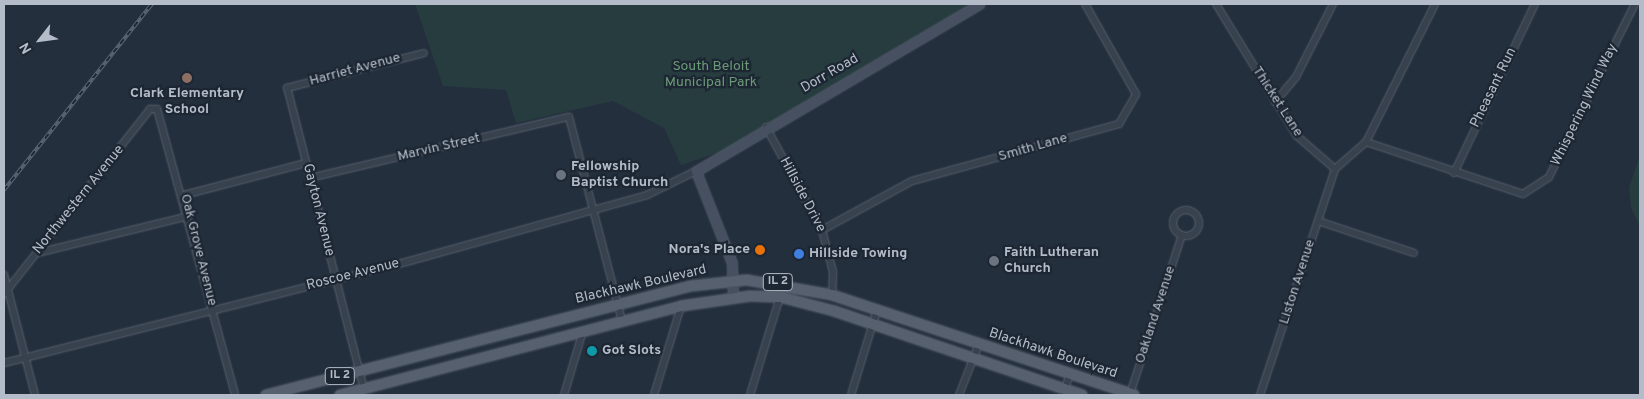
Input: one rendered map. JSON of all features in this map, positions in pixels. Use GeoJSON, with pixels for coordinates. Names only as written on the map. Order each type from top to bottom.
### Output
{"type":"FeatureCollection","features":[{"type":"Feature","properties":{"kind":"main road","name":"Blackhawk Boulevard"},"geometry":{"type":"LineString","coordinates":[[266,395],[618,304],[735,280],[788,284],[832,295],[1132,395]]}},
{"type":"Feature","properties":{"kind":"main road","name":"IL 2"},"geometry":{"type":"LineString","coordinates":[[340,395],[681,306],[734,296],[780,297],[873,325],[1064,392],[1082,395]]}},
{"type":"Feature","properties":{"kind":"street","name":"Dorr Road"},"geometry":{"type":"LineString","coordinates":[[696,171],[766,127],[980,4]]}},
{"type":"Feature","properties":{"kind":"street","name":"Smith Lane"},"geometry":{"type":"LineString","coordinates":[[822,230],[912,181],[1119,124],[1136,94],[1085,4]]}},
{"type":"Feature","properties":{"kind":"street","name":"Thicket Lane"},"geometry":{"type":"LineString","coordinates":[[1216,4],[1297,136],[1335,169]]}},
{"type":"Feature","properties":{"kind":"street"},"geometry":{"type":"LineString","coordinates":[[1275,102],[1296,78],[1333,4]]}},
{"type":"Feature","properties":{"kind":"street"},"geometry":{"type":"LineString","coordinates":[[1335,169],[1366,142],[1435,4]]}},
{"type":"Feature","properties":{"kind":"street","name":"Pheasant Run"},"geometry":{"type":"LineString","coordinates":[[1454,173],[1535,4]]}},
{"type":"Feature","properties":{"kind":"street","name":"Whispering Wind Way"},"geometry":{"type":"LineString","coordinates":[[1454,173],[1522,194],[1549,178],[1635,4]]}},
{"type":"Feature","properties":{"kind":"street","name":"Harriet Avenue"},"geometry":{"type":"LineString","coordinates":[[287,88],[424,53]]}},
{"type":"Feature","properties":{"kind":"street","name":"Gayton Avenue"},"geometry":{"type":"LineString","coordinates":[[287,88],[364,389]]}},
{"type":"Feature","properties":{"kind":"street","name":"Oak Grove Avenue"},"geometry":{"type":"LineString","coordinates":[[154,108],[161,113],[235,395]]}},
{"type":"Feature","properties":{"kind":"street","name":"Northwestern Avenue"},"geometry":{"type":"LineString","coordinates":[[4,294],[154,108]]}},
{"type":"Feature","properties":{"kind":"street","name":"Marvin Street"},"geometry":{"type":"LineString","coordinates":[[310,178],[569,117],[593,209]]}},
{"type":"Feature","properties":{"kind":"street","name":"Hillside Drive"},"geometry":{"type":"LineString","coordinates":[[766,127],[822,230],[833,272],[832,295]]}},
{"type":"Feature","properties":{"kind":"street"},"geometry":{"type":"LineString","coordinates":[[1366,142],[1454,173]]}},
{"type":"Feature","properties":{"kind":"street"},"geometry":{"type":"LineString","coordinates":[[184,195],[306,163]]}},
{"type":"Feature","properties":{"kind":"street","name":"Liston Avenue"},"geometry":{"type":"LineString","coordinates":[[1260,395],[1335,169]]}},
{"type":"Feature","properties":{"kind":"street"},"geometry":{"type":"LineString","coordinates":[[696,171],[714,210],[735,280],[734,296]]}},
{"type":"Feature","properties":{"kind":"street","name":"Roscoe Avenue"},"geometry":{"type":"LineString","coordinates":[[4,363],[335,279],[662,190],[696,171]]}},
{"type":"Feature","properties":{"kind":"street"},"geometry":{"type":"LineString","coordinates":[[593,209],[622,321]]}},
{"type":"Feature","properties":{"kind":"street"},"geometry":{"type":"LineString","coordinates":[[1190,210],[1198,218],[1198,227],[1193,234],[1182,235],[1173,220],[1177,212],[1190,210]]}},
{"type":"Feature","properties":{"kind":"street"},"geometry":{"type":"LineString","coordinates":[[37,253],[189,216]]}},
{"type":"Feature","properties":{"kind":"street"},"geometry":{"type":"LineString","coordinates":[[1318,221],[1414,253]]}},
{"type":"Feature","properties":{"kind":"street","name":"Oakland Avenue"},"geometry":{"type":"LineString","coordinates":[[1132,395],[1182,235]]}},
{"type":"Feature","properties":{"kind":"street"},"geometry":{"type":"LineString","coordinates":[[4,275],[9,287],[35,395]]}},
{"type":"Feature","properties":{"kind":"street"},"geometry":{"type":"LineString","coordinates":[[750,395],[780,297]]}},
{"type":"Feature","properties":{"kind":"street"},"geometry":{"type":"LineString","coordinates":[[654,395],[681,306]]}},
{"type":"Feature","properties":{"kind":"street"},"geometry":{"type":"LineString","coordinates":[[851,395],[877,310]]}},
{"type":"Feature","properties":{"kind":"street"},"geometry":{"type":"LineString","coordinates":[[564,395],[583,331]]}},
{"type":"Feature","properties":{"kind":"street"},"geometry":{"type":"LineString","coordinates":[[959,395],[971,358],[979,344]]}},
{"type":"Feature","properties":{"kind":"street"},"geometry":{"type":"LineString","coordinates":[[1064,392],[1070,374]]}},
{"type":"Feature","properties":{"kind":"green space","name":"South Beloit Municipal Park"},"geometry":{"type":"Polygon","coordinates":[[[415,4],[969,4],[720,152],[681,165],[664,128],[613,101],[516,123],[506,90],[443,86],[415,4]]]}},
{"type":"Feature","properties":{"kind":"green space"},"geometry":{"type":"Polygon","coordinates":[[[1640,155],[1640,226],[1631,208],[1629,188],[1640,155]]]}},
{"type":"Feature","properties":{"kind":"railway"},"geometry":{"type":"LineString","coordinates":[[4,190],[152,4]]}},
{"type":"Feature","properties":{"kind":"place","name":"Clark Elementary School"},"geometry":{"type":"Point","coordinates":[187,78]}},
{"type":"Feature","properties":{"kind":"place","name":"Fellowship Baptist Church"},"geometry":{"type":"Point","coordinates":[561,175]}},
{"type":"Feature","properties":{"kind":"place","name":"Nora's Place"},"geometry":{"type":"Point","coordinates":[760,250]}},
{"type":"Feature","properties":{"kind":"place","name":"Hillside Towing"},"geometry":{"type":"Point","coordinates":[799,254]}},
{"type":"Feature","properties":{"kind":"place","name":"Faith Lutheran Church"},"geometry":{"type":"Point","coordinates":[994,261]}},
{"type":"Feature","properties":{"kind":"place","name":"Got Slots"},"geometry":{"type":"Point","coordinates":[592,351]}}]}
